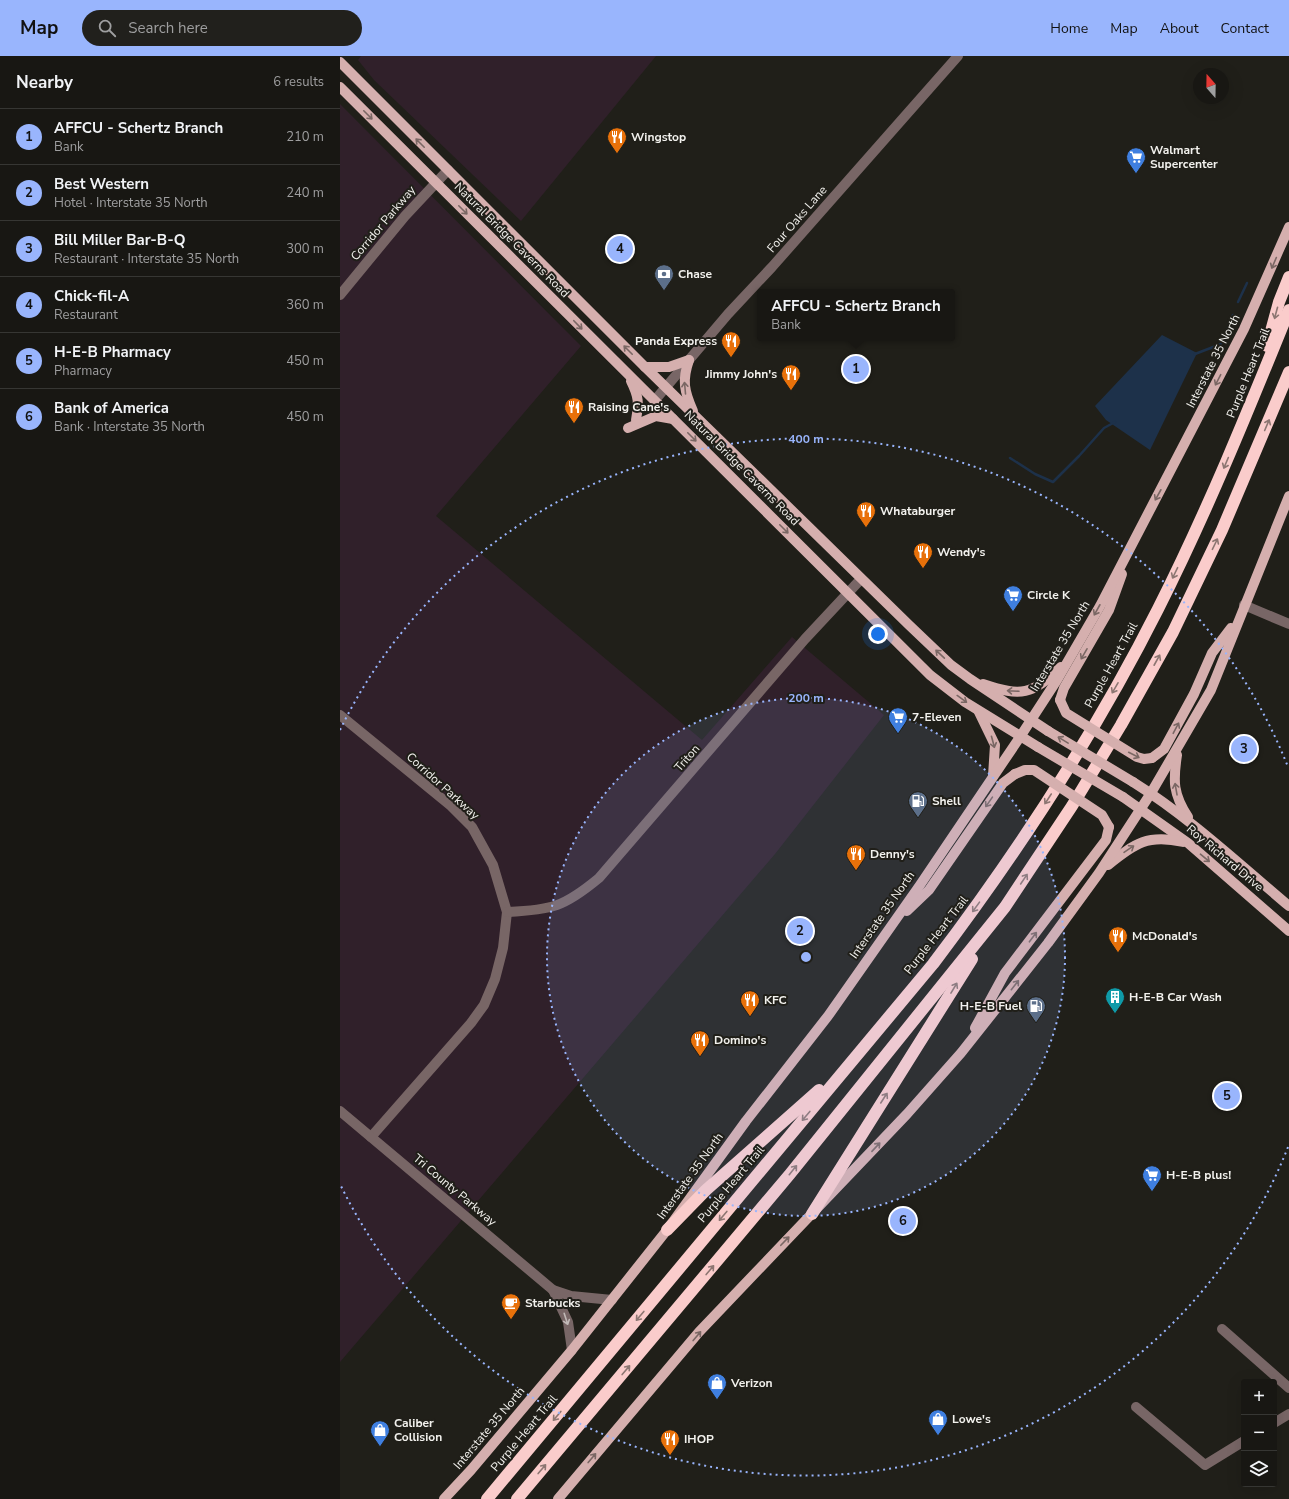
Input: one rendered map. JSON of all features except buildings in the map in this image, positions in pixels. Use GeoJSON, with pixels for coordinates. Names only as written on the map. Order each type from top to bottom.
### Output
{"type":"FeatureCollection","features":[{"type":"Feature","properties":{"kind":"highway"},"geometry":{"type":"LineString","coordinates":[[1254,395],[1279,302],[1289,276]]}},
{"type":"Feature","properties":{"kind":"highway","name":"Purple Heart Trail"},"geometry":{"type":"LineString","coordinates":[[487,1499],[857,1053],[933,964],[1000,873],[1076,756],[1158,609],[1216,486],[1289,310]]}},
{"type":"Feature","properties":{"kind":"highway"},"geometry":{"type":"LineString","coordinates":[[812,1214],[951,994],[994,922],[1072,806],[1121,724],[1173,632],[1222,530],[1289,372]]}},
{"type":"Feature","properties":{"kind":"highway"},"geometry":{"type":"LineString","coordinates":[[1283,387],[1289,376]]}},
{"type":"Feature","properties":{"kind":"highway"},"geometry":{"type":"LineString","coordinates":[[517,1499],[790,1174],[994,922]]}},
{"type":"Feature","properties":{"kind":"highway"},"geometry":{"type":"LineString","coordinates":[[667,1230],[706,1190],[778,1128],[857,1053]]}},
{"type":"Feature","properties":{"kind":"main road","name":"Natural Bridge Caverns Road"},"geometry":{"type":"LineString","coordinates":[[340,62],[645,367],[951,665],[1048,731],[1133,782]]}},
{"type":"Feature","properties":{"kind":"main road","name":"Natural Bridge Caverns Road"},"geometry":{"type":"LineString","coordinates":[[340,87],[930,675],[978,710],[1020,737],[1123,797]]}},
{"type":"Feature","properties":{"kind":"main road","name":"Interstate 35 North"},"geometry":{"type":"LineString","coordinates":[[444,1499],[476,1465],[572,1350],[667,1230],[750,1115],[810,1039],[890,928],[1020,737],[1069,660],[1100,606],[1244,329],[1289,227]]}},
{"type":"Feature","properties":{"kind":"main road"},"geometry":{"type":"LineString","coordinates":[[645,367],[669,367],[689,360]]}},
{"type":"Feature","properties":{"kind":"main road"},"geometry":{"type":"LineString","coordinates":[[689,360],[684,381],[686,394],[694,415]]}},
{"type":"Feature","properties":{"kind":"main road"},"geometry":{"type":"LineString","coordinates":[[626,372],[638,394],[636,420]]}},
{"type":"Feature","properties":{"kind":"main road"},"geometry":{"type":"LineString","coordinates":[[628,428],[656,416],[675,420]]}},
{"type":"Feature","properties":{"kind":"main road"},"geometry":{"type":"LineString","coordinates":[[558,1499],[699,1332],[907,1114],[961,1053],[1048,943],[1099,873],[1151,793],[1211,690],[1244,604],[1289,496]]}},
{"type":"Feature","properties":{"kind":"main road"},"geometry":{"type":"LineString","coordinates":[[1139,529],[1109,610],[1064,688],[1060,700],[1066,713],[1130,753],[1144,759],[1152,758],[1164,749],[1194,694],[1212,653],[1239,617]]}},
{"type":"Feature","properties":{"kind":"main road"},"geometry":{"type":"LineString","coordinates":[[970,679],[1009,692],[1023,692],[1044,683],[1069,660]]}},
{"type":"Feature","properties":{"kind":"main road"},"geometry":{"type":"LineString","coordinates":[[978,710],[995,745],[993,776]]}},
{"type":"Feature","properties":{"kind":"main road"},"geometry":{"type":"LineString","coordinates":[[1178,749],[1174,786],[1180,804],[1192,824]]}},
{"type":"Feature","properties":{"kind":"main road"},"geometry":{"type":"LineString","coordinates":[[890,928],[929,890],[1003,783],[1015,774],[1025,770],[1034,770],[1102,815],[1109,827],[1106,840],[1005,973],[961,1053]]}},
{"type":"Feature","properties":{"kind":"main road","name":"Roy Richard Drive"},"geometry":{"type":"LineString","coordinates":[[1133,782],[1151,793],[1192,824],[1289,906]]}},
{"type":"Feature","properties":{"kind":"main road","name":"Roy Richard Drive"},"geometry":{"type":"LineString","coordinates":[[1123,797],[1141,808],[1188,843],[1289,931]]}},
{"type":"Feature","properties":{"kind":"main road"},"geometry":{"type":"LineString","coordinates":[[1099,873],[1129,848],[1140,842],[1152,838],[1167,838],[1188,843]]}},
{"type":"Feature","properties":{"kind":"street","name":"Four Oaks Lane"},"geometry":{"type":"LineString","coordinates":[[654,400],[958,56]]}},
{"type":"Feature","properties":{"kind":"street","name":"Corridor Parkway"},"geometry":{"type":"LineString","coordinates":[[340,295],[405,216],[448,170]]}},
{"type":"Feature","properties":{"kind":"street","name":"Triton"},"geometry":{"type":"LineString","coordinates":[[507,912],[539,911],[556,906],[570,900],[599,878],[861,579]]}},
{"type":"Feature","properties":{"kind":"street"},"geometry":{"type":"LineString","coordinates":[[1244,604],[1289,624]]}},
{"type":"Feature","properties":{"kind":"street","name":"Corridor Parkway"},"geometry":{"type":"LineString","coordinates":[[340,715],[451,806],[472,827],[493,865],[507,912],[503,948],[495,980],[484,1005],[471,1023],[371,1137]]}},
{"type":"Feature","properties":{"kind":"street","name":"Tri County Parkway"},"geometry":{"type":"LineString","coordinates":[[340,1111],[553,1290],[570,1296],[612,1300]]}},
{"type":"Feature","properties":{"kind":"street","name":"Tri County Parkway"},"geometry":{"type":"LineString","coordinates":[[553,1290],[568,1322],[572,1350]]}},
{"type":"Feature","properties":{"kind":"street"},"geometry":{"type":"LineString","coordinates":[[1222,1329],[1289,1388]]}},
{"type":"Feature","properties":{"kind":"street"},"geometry":{"type":"LineString","coordinates":[[1136,1407],[1205,1465],[1241,1443]]}},
{"type":"Feature","properties":{"kind":"street"},"geometry":{"type":"LineString","coordinates":[[1277,1421],[1289,1414]]}},
{"type":"Feature","properties":{"kind":"shaded area"},"geometry":{"type":"Polygon","coordinates":[[[361,56],[656,56],[521,221],[374,80],[358,60],[361,56]]]}},
{"type":"Feature","properties":{"kind":"shaded area"},"geometry":{"type":"Polygon","coordinates":[[[340,104],[581,346],[436,516],[702,740],[792,637],[884,715],[775,854],[340,1362],[340,104]]]}},
{"type":"Feature","properties":{"kind":"water"},"geometry":{"type":"Polygon","coordinates":[[[1162,335],[1197,353],[1150,450],[1106,420],[1095,406],[1162,335]]]}},
{"type":"Feature","properties":{"kind":"waterway"},"geometry":{"type":"LineString","coordinates":[[1238,302],[1247,283]]}},
{"type":"Feature","properties":{"kind":"waterway"},"geometry":{"type":"LineString","coordinates":[[1195,354],[1221,344],[1233,315]]}},
{"type":"Feature","properties":{"kind":"waterway"},"geometry":{"type":"LineString","coordinates":[[1010,458],[1035,474],[1053,482],[1104,428],[1115,422]]}},
{"type":"Feature","properties":{"kind":"place","name":"Wingstop"},"geometry":{"type":"Point","coordinates":[617,154]}},
{"type":"Feature","properties":{"kind":"place","name":"Walmart Supercenter"},"geometry":{"type":"Point","coordinates":[1136,174]}},
{"type":"Feature","properties":{"kind":"place","name":"Chick-fil-A"},"geometry":{"type":"Point","coordinates":[620,249]}},
{"type":"Feature","properties":{"kind":"place","name":"Chase"},"geometry":{"type":"Point","coordinates":[664,291]}},
{"type":"Feature","properties":{"kind":"place","name":"Panda Express"},"geometry":{"type":"Point","coordinates":[731,358]}},
{"type":"Feature","properties":{"kind":"place","name":"AFFCU - Schertz Branch"},"geometry":{"type":"Point","coordinates":[856,369]}},
{"type":"Feature","properties":{"kind":"place","name":"Jimmy John's"},"geometry":{"type":"Point","coordinates":[791,391]}},
{"type":"Feature","properties":{"kind":"place","name":"Raising Cane's"},"geometry":{"type":"Point","coordinates":[574,424]}},
{"type":"Feature","properties":{"kind":"place","name":"Whataburger"},"geometry":{"type":"Point","coordinates":[866,528]}},
{"type":"Feature","properties":{"kind":"place","name":"Wendy's"},"geometry":{"type":"Point","coordinates":[923,569]}},
{"type":"Feature","properties":{"kind":"place","name":"Circle K"},"geometry":{"type":"Point","coordinates":[1013,612]}},
{"type":"Feature","properties":{"kind":"place","name":"7-Eleven"},"geometry":{"type":"Point","coordinates":[898,734]}},
{"type":"Feature","properties":{"kind":"place","name":"Bill Miller Bar-B-Q"},"geometry":{"type":"Point","coordinates":[1244,749]}},
{"type":"Feature","properties":{"kind":"place","name":"Shell"},"geometry":{"type":"Point","coordinates":[918,818]}},
{"type":"Feature","properties":{"kind":"place","name":"Denny's"},"geometry":{"type":"Point","coordinates":[856,871]}},
{"type":"Feature","properties":{"kind":"place","name":"Best Western"},"geometry":{"type":"Point","coordinates":[800,931]}},
{"type":"Feature","properties":{"kind":"place","name":"McDonald's"},"geometry":{"type":"Point","coordinates":[1118,953]}},
{"type":"Feature","properties":{"kind":"place","name":"H-E-B Car Wash"},"geometry":{"type":"Point","coordinates":[1115,1014]}},
{"type":"Feature","properties":{"kind":"place","name":"KFC"},"geometry":{"type":"Point","coordinates":[750,1017]}},
{"type":"Feature","properties":{"kind":"place","name":"H-E-B Fuel"},"geometry":{"type":"Point","coordinates":[1036,1023]}},
{"type":"Feature","properties":{"kind":"place","name":"Domino's"},"geometry":{"type":"Point","coordinates":[700,1057]}},
{"type":"Feature","properties":{"kind":"place","name":"H-E-B Pharmacy"},"geometry":{"type":"Point","coordinates":[1227,1096]}},
{"type":"Feature","properties":{"kind":"place","name":"H-E-B plus!"},"geometry":{"type":"Point","coordinates":[1152,1192]}},
{"type":"Feature","properties":{"kind":"place","name":"Bank of America"},"geometry":{"type":"Point","coordinates":[903,1221]}},
{"type":"Feature","properties":{"kind":"place","name":"Starbucks"},"geometry":{"type":"Point","coordinates":[511,1320]}},
{"type":"Feature","properties":{"kind":"place","name":"Verizon"},"geometry":{"type":"Point","coordinates":[717,1400]}},
{"type":"Feature","properties":{"kind":"place","name":"Lowe's"},"geometry":{"type":"Point","coordinates":[938,1436]}},
{"type":"Feature","properties":{"kind":"place","name":"Caliber Collision"},"geometry":{"type":"Point","coordinates":[380,1447]}},
{"type":"Feature","properties":{"kind":"place","name":"IHOP"},"geometry":{"type":"Point","coordinates":[670,1456]}}]}
